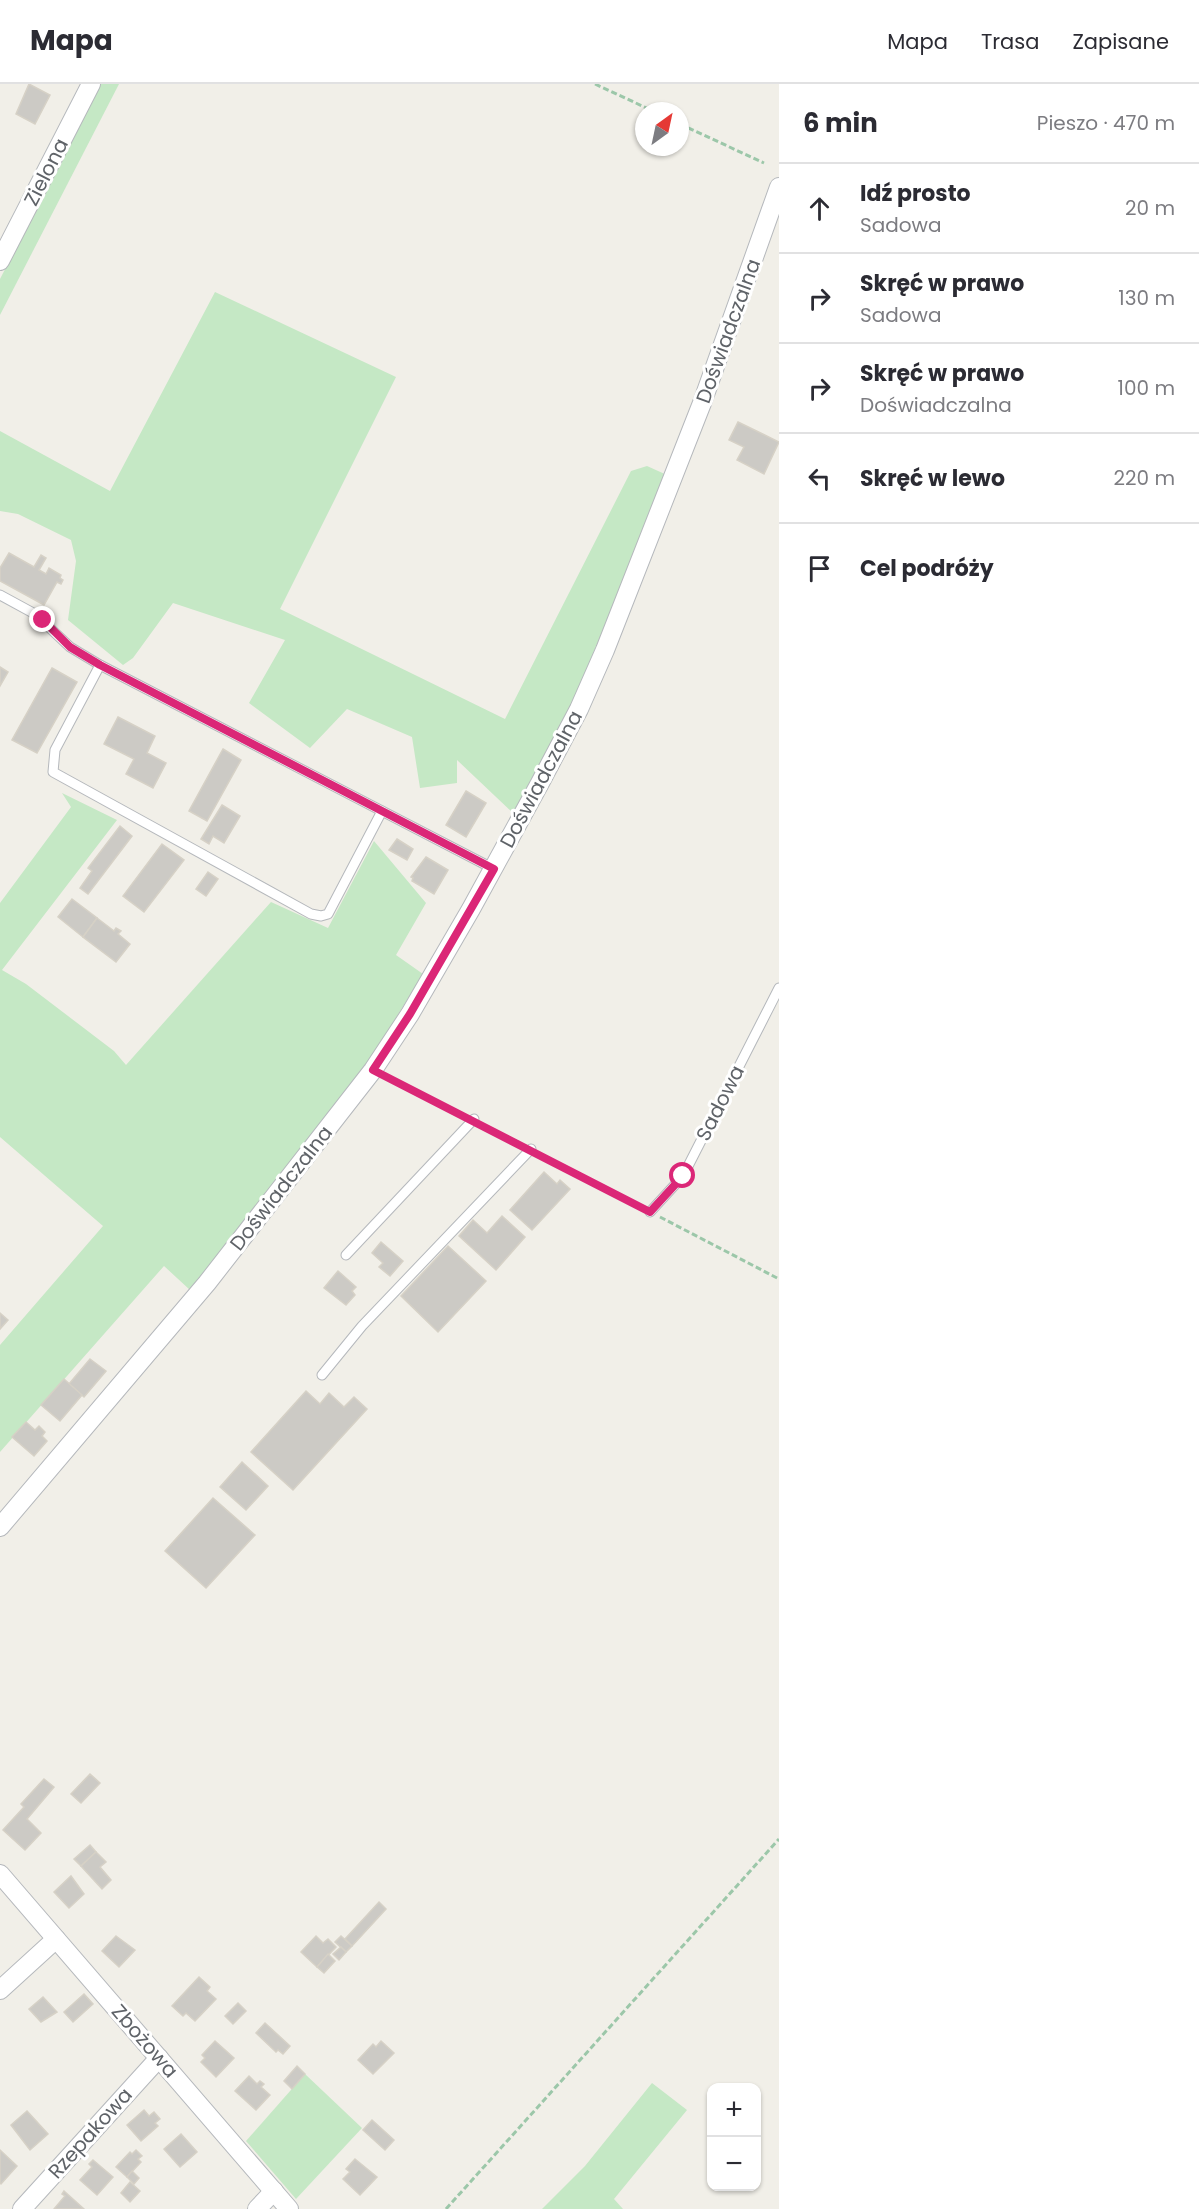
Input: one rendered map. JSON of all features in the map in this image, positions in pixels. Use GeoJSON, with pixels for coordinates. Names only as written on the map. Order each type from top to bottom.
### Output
{"type":"FeatureCollection","features":[{"type":"Feature","properties":{"kind":"street","name":"Zielona"},"geometry":{"type":"LineString","coordinates":[[0,261],[91,84]]}},
{"type":"Feature","properties":{"kind":"street","name":"Doświadczalna"},"geometry":{"type":"LineString","coordinates":[[0,1527],[207,1283],[373,1070],[410,1014],[494,869],[579,709],[605,650],[702,403],[779,187]]}},
{"type":"Feature","properties":{"kind":"street","name":"Zbożowa"},"geometry":{"type":"LineString","coordinates":[[0,1874],[289,2209]]}},
{"type":"Feature","properties":{"kind":"street"},"geometry":{"type":"LineString","coordinates":[[0,1990],[56,1939]]}},
{"type":"Feature","properties":{"kind":"street","name":"Rzepakowa"},"geometry":{"type":"LineString","coordinates":[[22,2209],[159,2058]]}},
{"type":"Feature","properties":{"kind":"street"},"geometry":{"type":"LineString","coordinates":[[257,2209],[274,2191]]}},
{"type":"Feature","properties":{"kind":"lane"},"geometry":{"type":"LineString","coordinates":[[0,595],[35,614],[70,647],[100,665],[494,869]]}},
{"type":"Feature","properties":{"kind":"lane"},"geometry":{"type":"LineString","coordinates":[[100,665],[55,750],[53,772],[311,914],[321,916],[328,914],[382,811]]}},
{"type":"Feature","properties":{"kind":"lane","name":"Sadowa"},"geometry":{"type":"LineString","coordinates":[[650,1212],[683,1176],[779,988]]}},
{"type":"Feature","properties":{"kind":"lane"},"geometry":{"type":"LineString","coordinates":[[346,1255],[474,1119]]}},
{"type":"Feature","properties":{"kind":"lane"},"geometry":{"type":"LineString","coordinates":[[321,1375],[362,1326],[531,1149]]}},
{"type":"Feature","properties":{"kind":"path"},"geometry":{"type":"LineString","coordinates":[[595,84],[635,103]]}},
{"type":"Feature","properties":{"kind":"path"},"geometry":{"type":"LineString","coordinates":[[689,128],[764,163]]}},
{"type":"Feature","properties":{"kind":"path"},"geometry":{"type":"LineString","coordinates":[[373,1070],[474,1119],[779,1278]]}},
{"type":"Feature","properties":{"kind":"path"},"geometry":{"type":"LineString","coordinates":[[446,2209],[779,1839]]}},
{"type":"Feature","properties":{"kind":"green space"},"geometry":{"type":"Polygon","coordinates":[[[101,84],[119,84],[0,315],[0,279],[101,84]]]}},
{"type":"Feature","properties":{"kind":"green space"},"geometry":{"type":"Polygon","coordinates":[[[215,292],[396,377],[280,609],[505,719],[631,471],[647,466],[667,475],[573,702],[513,813],[457,760],[457,783],[420,788],[412,737],[347,709],[310,748],[249,703],[285,640],[173,603],[133,658],[123,665],[68,620],[76,561],[71,540],[18,514],[0,511],[0,431],[110,491],[215,292]]]}},
{"type":"Feature","properties":{"kind":"green space"},"geometry":{"type":"Polygon","coordinates":[[[62,793],[117,820],[2,970],[26,984],[114,1051],[126,1065],[271,902],[328,928],[374,841],[426,903],[396,955],[423,974],[370,1060],[190,1290],[164,1266],[0,1452],[0,1345],[103,1226],[0,1137],[0,903],[71,807],[62,793]]]}},
{"type":"Feature","properties":{"kind":"green space"},"geometry":{"type":"Polygon","coordinates":[[[305,2074],[362,2128],[296,2199],[246,2141],[305,2074]]]}},
{"type":"Feature","properties":{"kind":"green space"},"geometry":{"type":"Polygon","coordinates":[[[652,2083],[687,2110],[614,2199],[623,2209],[542,2209],[585,2166],[652,2083]]]}},
{"type":"Feature","properties":{"kind":"building"},"geometry":{"type":"Polygon","coordinates":[[[29,84],[50,95],[35,124],[16,114],[29,84]]]}},
{"type":"Feature","properties":{"kind":"building"},"geometry":{"type":"Polygon","coordinates":[[[738,422],[779,442],[764,474],[737,460],[744,447],[729,440],[738,422]]]}},
{"type":"Feature","properties":{"kind":"building"},"geometry":{"type":"Polygon","coordinates":[[[9,553],[34,567],[41,555],[46,558],[39,570],[46,574],[49,568],[61,575],[60,578],[63,580],[61,584],[57,582],[44,605],[0,581],[0,568],[9,553]]]}},
{"type":"Feature","properties":{"kind":"building"},"geometry":{"type":"Polygon","coordinates":[[[0,667],[8,672],[0,686],[0,667]]]}},
{"type":"Feature","properties":{"kind":"building"},"geometry":{"type":"Polygon","coordinates":[[[52,668],[77,682],[37,753],[12,740],[52,668]]]}},
{"type":"Feature","properties":{"kind":"building"},"geometry":{"type":"Polygon","coordinates":[[[118,717],[155,736],[147,753],[166,763],[153,788],[126,774],[134,759],[104,744],[118,717]]]}},
{"type":"Feature","properties":{"kind":"building"},"geometry":{"type":"Polygon","coordinates":[[[223,749],[241,760],[207,821],[189,811],[223,749]]]}},
{"type":"Feature","properties":{"kind":"building"},"geometry":{"type":"Polygon","coordinates":[[[466,791],[486,803],[466,837],[446,825],[466,791]]]}},
{"type":"Feature","properties":{"kind":"building"},"geometry":{"type":"Polygon","coordinates":[[[222,805],[240,816],[224,843],[213,836],[209,844],[201,839],[222,805]]]}},
{"type":"Feature","properties":{"kind":"building"},"geometry":{"type":"Polygon","coordinates":[[[120,826],[132,836],[88,894],[80,888],[92,871],[88,868],[120,826]]]}},
{"type":"Feature","properties":{"kind":"building"},"geometry":{"type":"Polygon","coordinates":[[[397,839],[413,849],[407,860],[389,850],[397,839]]]}},
{"type":"Feature","properties":{"kind":"building"},"geometry":{"type":"Polygon","coordinates":[[[162,844],[184,860],[144,912],[123,896],[162,844]]]}},
{"type":"Feature","properties":{"kind":"building"},"geometry":{"type":"Polygon","coordinates":[[[426,857],[448,870],[434,894],[412,881],[411,877],[426,857]]]}},
{"type":"Feature","properties":{"kind":"building"},"geometry":{"type":"Polygon","coordinates":[[[208,872],[218,879],[206,896],[196,889],[208,872]]]}},
{"type":"Feature","properties":{"kind":"building"},"geometry":{"type":"Polygon","coordinates":[[[72,899],[97,918],[83,937],[58,917],[72,899]]]}},
{"type":"Feature","properties":{"kind":"building"},"geometry":{"type":"Polygon","coordinates":[[[97,918],[114,931],[116,928],[121,931],[118,934],[130,944],[116,962],[83,937],[97,918]]]}},
{"type":"Feature","properties":{"kind":"building"},"geometry":{"type":"Polygon","coordinates":[[[544,1172],[557,1184],[560,1180],[570,1189],[532,1230],[510,1210],[544,1172]]]}},
{"type":"Feature","properties":{"kind":"building"},"geometry":{"type":"Polygon","coordinates":[[[502,1216],[525,1237],[496,1270],[459,1236],[473,1220],[487,1233],[502,1216]]]}},
{"type":"Feature","properties":{"kind":"building"},"geometry":{"type":"Polygon","coordinates":[[[381,1242],[403,1261],[390,1276],[379,1267],[383,1263],[372,1253],[381,1242]]]}},
{"type":"Feature","properties":{"kind":"building"},"geometry":{"type":"Polygon","coordinates":[[[448,1246],[486,1281],[438,1332],[401,1296],[448,1246]]]}},
{"type":"Feature","properties":{"kind":"building"},"geometry":{"type":"Polygon","coordinates":[[[338,1271],[356,1287],[352,1291],[355,1295],[346,1305],[324,1288],[338,1271]]]}},
{"type":"Feature","properties":{"kind":"building"},"geometry":{"type":"Polygon","coordinates":[[[0,1313],[8,1320],[0,1329],[0,1313]]]}},
{"type":"Feature","properties":{"kind":"building"},"geometry":{"type":"Polygon","coordinates":[[[90,1359],[106,1371],[84,1397],[69,1384],[90,1359]]]}},
{"type":"Feature","properties":{"kind":"building"},"geometry":{"type":"Polygon","coordinates":[[[64,1379],[82,1395],[60,1421],[41,1405],[64,1379]]]}},
{"type":"Feature","properties":{"kind":"building"},"geometry":{"type":"Polygon","coordinates":[[[306,1391],[320,1404],[329,1393],[344,1407],[354,1397],[367,1409],[293,1490],[251,1452],[306,1391]]]}},
{"type":"Feature","properties":{"kind":"building"},"geometry":{"type":"Polygon","coordinates":[[[26,1422],[35,1430],[39,1426],[45,1432],[42,1436],[47,1441],[34,1456],[12,1437],[26,1422]]]}},
{"type":"Feature","properties":{"kind":"building"},"geometry":{"type":"Polygon","coordinates":[[[242,1462],[268,1486],[246,1510],[220,1487],[242,1462]]]}},
{"type":"Feature","properties":{"kind":"building"},"geometry":{"type":"Polygon","coordinates":[[[213,1498],[255,1535],[206,1588],[165,1551],[213,1498]]]}},
{"type":"Feature","properties":{"kind":"building"},"geometry":{"type":"Polygon","coordinates":[[[90,1774],[100,1783],[81,1803],[71,1794],[90,1774]]]}},
{"type":"Feature","properties":{"kind":"building"},"geometry":{"type":"Polygon","coordinates":[[[44,1779],[54,1787],[27,1819],[41,1833],[25,1850],[3,1830],[24,1807],[21,1804],[44,1779]]]}},
{"type":"Feature","properties":{"kind":"building"},"geometry":{"type":"Polygon","coordinates":[[[90,1845],[96,1852],[81,1866],[74,1859],[90,1845]]]}},
{"type":"Feature","properties":{"kind":"building"},"geometry":{"type":"Polygon","coordinates":[[[96,1852],[106,1862],[100,1867],[111,1880],[102,1889],[81,1866],[96,1852]]]}},
{"type":"Feature","properties":{"kind":"building"},"geometry":{"type":"Polygon","coordinates":[[[71,1876],[84,1894],[69,1908],[54,1892],[71,1876]]]}},
{"type":"Feature","properties":{"kind":"building"},"geometry":{"type":"Polygon","coordinates":[[[379,1902],[386,1909],[352,1946],[345,1939],[379,1902]]]}},
{"type":"Feature","properties":{"kind":"building"},"geometry":{"type":"Polygon","coordinates":[[[116,1936],[135,1950],[119,1967],[102,1951],[116,1936]]]}},
{"type":"Feature","properties":{"kind":"building"},"geometry":{"type":"Polygon","coordinates":[[[316,1936],[323,1943],[328,1939],[336,1947],[317,1967],[301,1952],[316,1936]]]}},
{"type":"Feature","properties":{"kind":"building"},"geometry":{"type":"Polygon","coordinates":[[[341,1936],[352,1946],[346,1952],[335,1942],[341,1936]]]}},
{"type":"Feature","properties":{"kind":"building"},"geometry":{"type":"Polygon","coordinates":[[[341,1947],[346,1952],[339,1960],[333,1954],[341,1947]]]}},
{"type":"Feature","properties":{"kind":"building"},"geometry":{"type":"Polygon","coordinates":[[[328,1954],[335,1961],[324,1973],[317,1967],[328,1954]]]}},
{"type":"Feature","properties":{"kind":"building"},"geometry":{"type":"Polygon","coordinates":[[[199,1977],[210,1987],[207,1991],[216,1999],[195,2021],[186,2013],[183,2016],[172,2006],[199,1977]]]}},
{"type":"Feature","properties":{"kind":"building"},"geometry":{"type":"Polygon","coordinates":[[[84,1994],[93,2004],[73,2022],[64,2012],[84,1994]]]}},
{"type":"Feature","properties":{"kind":"building"},"geometry":{"type":"Polygon","coordinates":[[[43,1997],[57,2012],[41,2022],[29,2009],[43,1997]]]}},
{"type":"Feature","properties":{"kind":"building"},"geometry":{"type":"Polygon","coordinates":[[[238,2003],[246,2011],[233,2024],[225,2016],[238,2003]]]}},
{"type":"Feature","properties":{"kind":"building"},"geometry":{"type":"Polygon","coordinates":[[[265,2023],[290,2046],[283,2054],[278,2050],[276,2052],[256,2033],[265,2023]]]}},
{"type":"Feature","properties":{"kind":"building"},"geometry":{"type":"Polygon","coordinates":[[[215,2041],[234,2058],[216,2077],[201,2062],[205,2058],[202,2055],[215,2041]]]}},
{"type":"Feature","properties":{"kind":"building"},"geometry":{"type":"Polygon","coordinates":[[[381,2041],[394,2053],[373,2074],[358,2060],[373,2044],[376,2047],[381,2041]]]}},
{"type":"Feature","properties":{"kind":"building"},"geometry":{"type":"Polygon","coordinates":[[[297,2066],[305,2074],[292,2089],[284,2081],[297,2066]]]}},
{"type":"Feature","properties":{"kind":"building"},"geometry":{"type":"Polygon","coordinates":[[[249,2076],[257,2084],[260,2081],[264,2084],[261,2087],[270,2095],[256,2110],[235,2091],[249,2076]]]}},
{"type":"Feature","properties":{"kind":"building"},"geometry":{"type":"Polygon","coordinates":[[[144,2110],[149,2116],[154,2112],[160,2119],[155,2123],[158,2126],[141,2141],[127,2125],[144,2110]]]}},
{"type":"Feature","properties":{"kind":"building"},"geometry":{"type":"Polygon","coordinates":[[[27,2111],[48,2134],[30,2150],[11,2125],[27,2111]]]}},
{"type":"Feature","properties":{"kind":"building"},"geometry":{"type":"Polygon","coordinates":[[[372,2120],[394,2140],[385,2150],[363,2130],[372,2120]]]}},
{"type":"Feature","properties":{"kind":"building"},"geometry":{"type":"Polygon","coordinates":[[[181,2134],[197,2152],[180,2167],[164,2149],[181,2134]]]}},
{"type":"Feature","properties":{"kind":"building"},"geometry":{"type":"Polygon","coordinates":[[[0,2150],[17,2166],[1,2184],[0,2183],[0,2150]]]}},
{"type":"Feature","properties":{"kind":"building"},"geometry":{"type":"Polygon","coordinates":[[[136,2150],[142,2156],[138,2159],[141,2162],[127,2177],[116,2167],[130,2152],[132,2154],[136,2150]]]}},
{"type":"Feature","properties":{"kind":"building"},"geometry":{"type":"Polygon","coordinates":[[[355,2159],[377,2177],[360,2195],[343,2179],[350,2172],[346,2169],[355,2159]]]}},
{"type":"Feature","properties":{"kind":"building"},"geometry":{"type":"Polygon","coordinates":[[[93,2160],[113,2177],[97,2195],[80,2180],[92,2167],[89,2164],[93,2160]]]}},
{"type":"Feature","properties":{"kind":"building"},"geometry":{"type":"Polygon","coordinates":[[[132,2171],[139,2178],[134,2184],[127,2177],[132,2171]]]}},
{"type":"Feature","properties":{"kind":"building"},"geometry":{"type":"Polygon","coordinates":[[[130,2182],[140,2191],[130,2202],[121,2193],[130,2182]]]}},
{"type":"Feature","properties":{"kind":"building"},"geometry":{"type":"Polygon","coordinates":[[[64,2191],[84,2209],[54,2209],[65,2196],[62,2194],[64,2191]]]}},
{"type":"Feature","properties":{"kind":"route"},"geometry":{"type":"LineString","coordinates":[[43,620],[70,647],[100,665],[494,869],[410,1014],[373,1070],[464,1114],[650,1212],[683,1176]]}}]}
